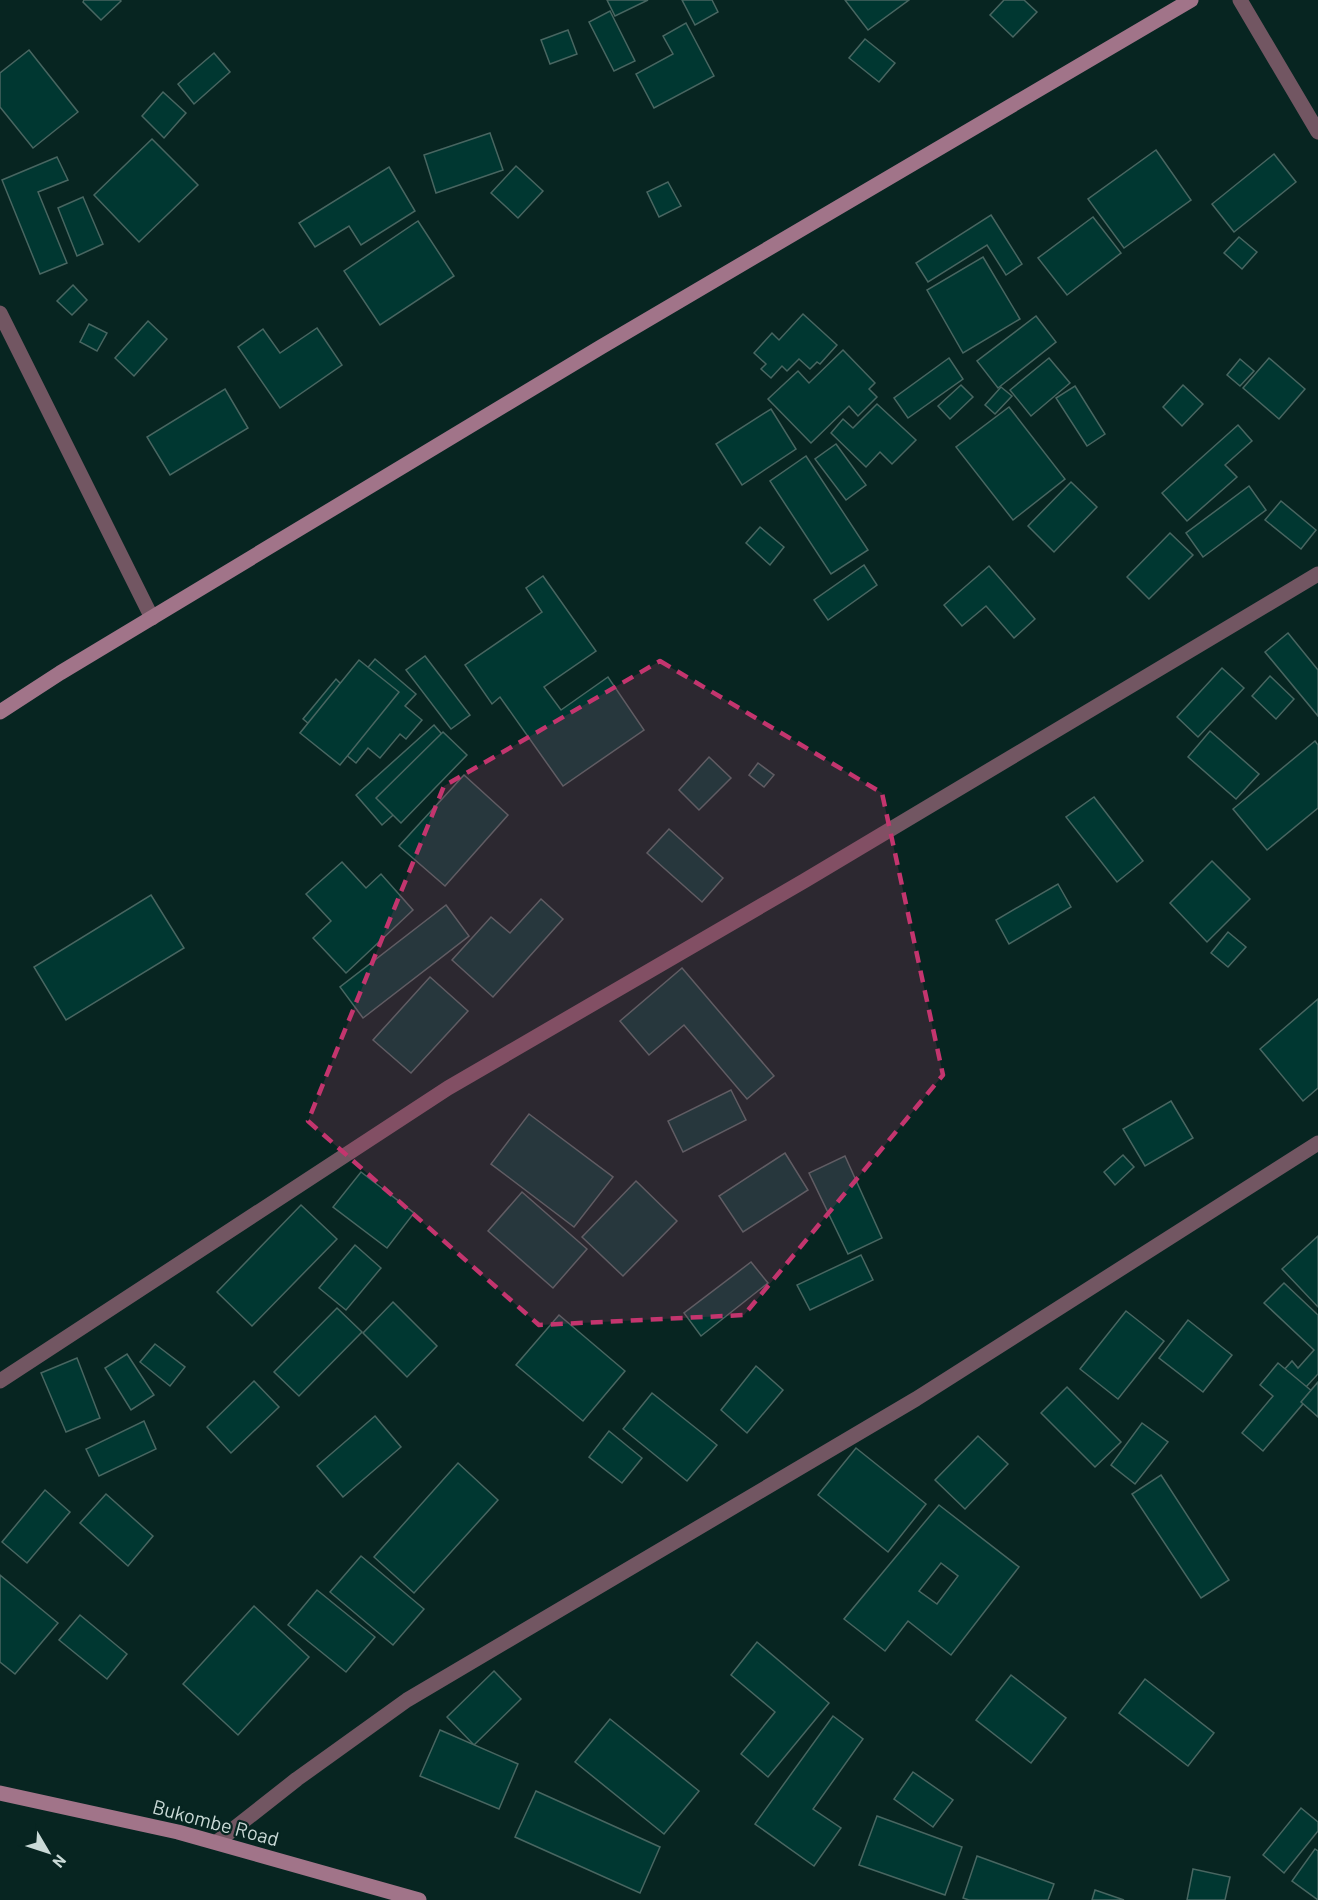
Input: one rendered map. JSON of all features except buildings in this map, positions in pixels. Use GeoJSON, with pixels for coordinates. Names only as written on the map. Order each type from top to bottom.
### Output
{"type":"FeatureCollection","features":[{"type":"Feature","properties":{"kind":"street"},"geometry":{"type":"LineString","coordinates":[[0,712],[601,347],[1191,0]]}},
{"type":"Feature","properties":{"kind":"street"},"geometry":{"type":"LineString","coordinates":[[1240,0],[1318,132]]}},
{"type":"Feature","properties":{"kind":"street"},"geometry":{"type":"LineString","coordinates":[[0,312],[152,618]]}},
{"type":"Feature","properties":{"kind":"street"},"geometry":{"type":"LineString","coordinates":[[0,1381],[448,1088],[804,881],[1318,574]]}},
{"type":"Feature","properties":{"kind":"street"},"geometry":{"type":"LineString","coordinates":[[218,1842],[297,1779],[407,1700],[916,1399],[1318,1143]]}},
{"type":"Feature","properties":{"kind":"street","name":"Bukombe Road"},"geometry":{"type":"LineString","coordinates":[[0,1793],[218,1842],[420,1900]]}},
{"type":"Feature","properties":{"kind":"highlighted area"},"geometry":{"type":"Polygon","coordinates":[[[660,661],[882,793],[943,1075],[744,1315],[539,1325],[308,1121],[444,786],[660,661]]]}}]}
